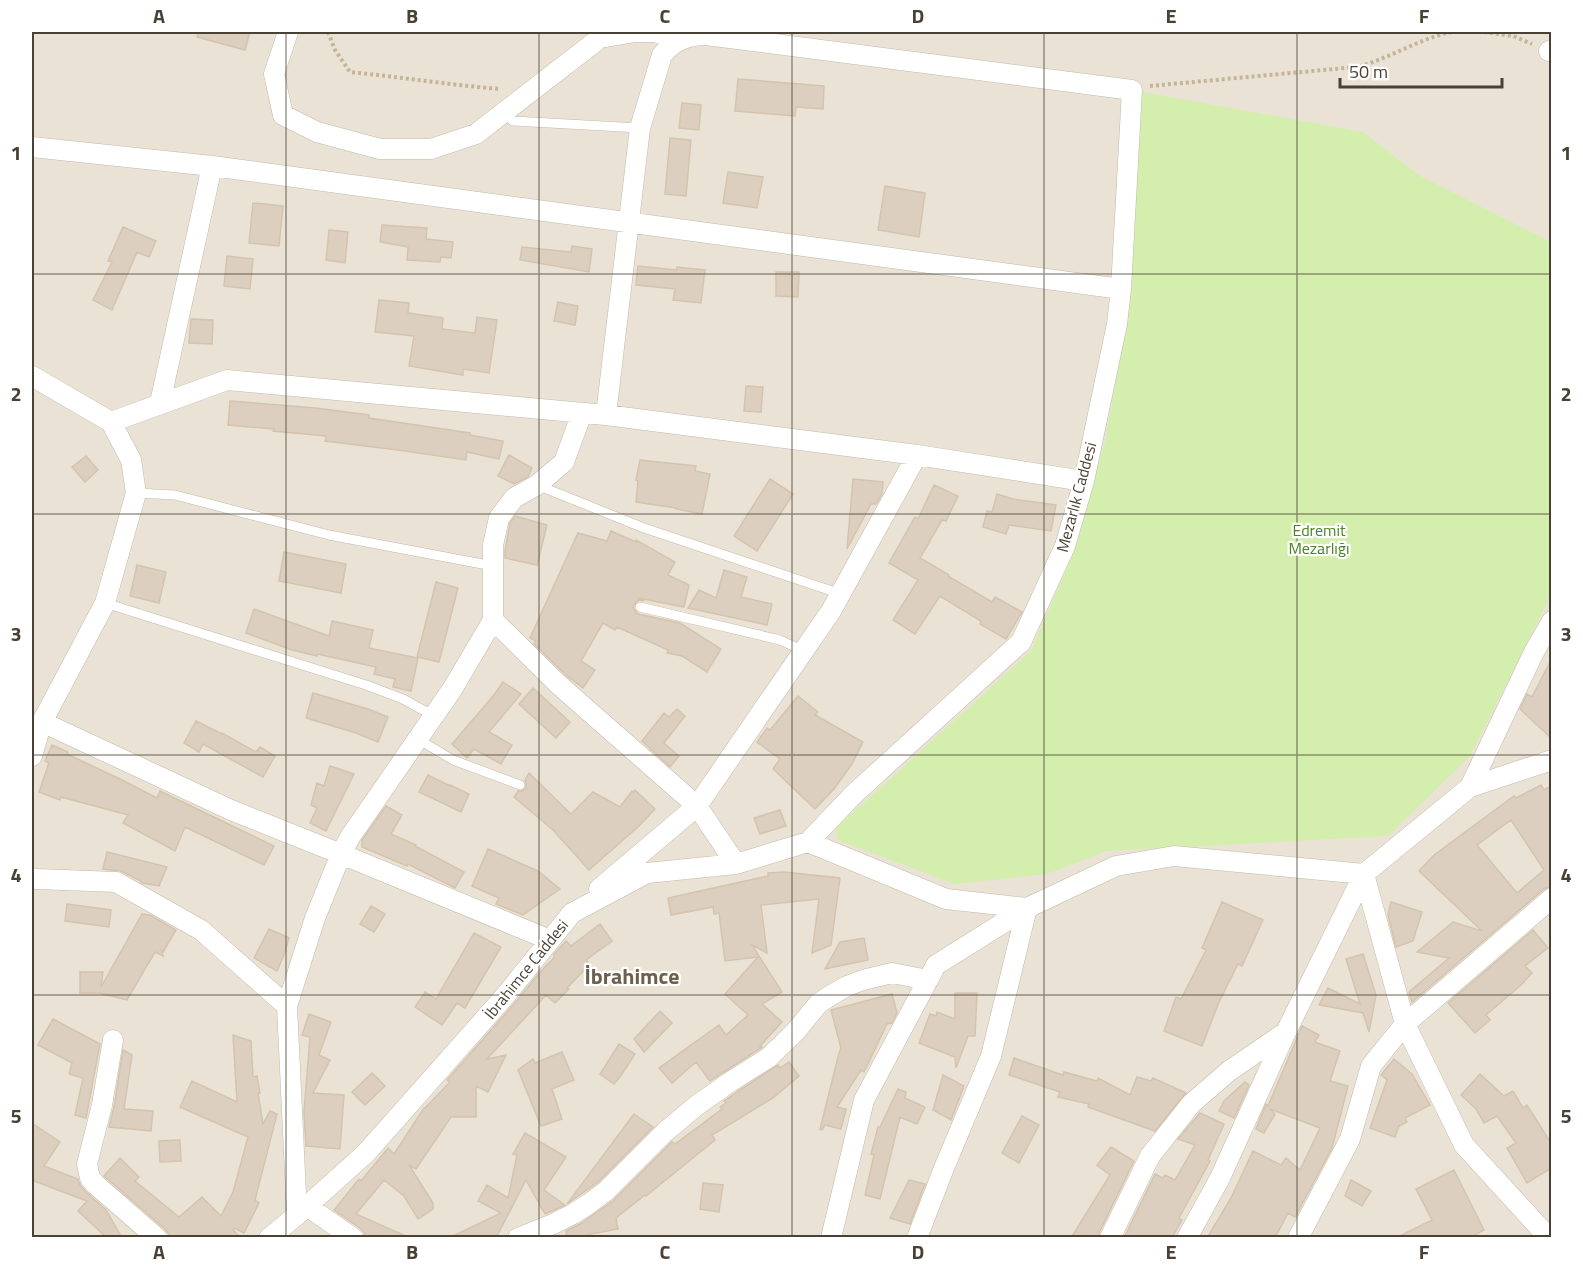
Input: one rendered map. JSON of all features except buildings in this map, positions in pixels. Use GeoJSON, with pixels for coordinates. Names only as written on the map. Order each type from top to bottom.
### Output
{"type":"FeatureCollection","features":[{"type":"Feature","properties":{"kind":"street"},"geometry":{"type":"LineString","coordinates":[[288,32],[274,74],[283,115],[317,132],[380,149],[431,149],[476,134],[600,38],[635,32],[656,32],[678,40]]}},
{"type":"Feature","properties":{"kind":"street"},"geometry":{"type":"LineString","coordinates":[[606,415],[640,128],[662,55],[678,40],[688,36],[706,35],[1132,90]]}},
{"type":"Feature","properties":{"kind":"street","name":"Mezarlık Caddesi"},"geometry":{"type":"LineString","coordinates":[[808,842],[855,793],[1021,642],[1065,546],[1084,481],[1117,324],[1132,90]]}},
{"type":"Feature","properties":{"kind":"street"},"geometry":{"type":"LineString","coordinates":[[32,147],[212,166],[1121,289]]}},
{"type":"Feature","properties":{"kind":"street"},"geometry":{"type":"LineString","coordinates":[[160,403],[212,166]]}},
{"type":"Feature","properties":{"kind":"street"},"geometry":{"type":"LineString","coordinates":[[32,376],[111,422],[131,460],[136,493],[105,603],[42,722],[32,756]]}},
{"type":"Feature","properties":{"kind":"street"},"geometry":{"type":"LineString","coordinates":[[111,422],[227,380],[606,415],[917,455],[1084,481]]}},
{"type":"Feature","properties":{"kind":"street"},"geometry":{"type":"LineString","coordinates":[[352,1238],[302,1211],[287,1006],[315,918],[350,837],[453,688],[493,620],[493,545],[499,518],[514,498],[537,485],[564,462],[582,413]]}},
{"type":"Feature","properties":{"kind":"street"},"geometry":{"type":"LineString","coordinates":[[572,913],[696,806],[831,611],[917,455]]}},
{"type":"Feature","properties":{"kind":"street"},"geometry":{"type":"LineString","coordinates":[[493,620],[559,685],[696,806],[736,864]]}},
{"type":"Feature","properties":{"kind":"street"},"geometry":{"type":"LineString","coordinates":[[1470,787],[1551,621]]}},
{"type":"Feature","properties":{"kind":"street"},"geometry":{"type":"LineString","coordinates":[[42,722],[231,810],[550,940]]}},
{"type":"Feature","properties":{"kind":"street"},"geometry":{"type":"LineString","coordinates":[[1187,1238],[1220,1178],[1286,1032],[1364,874],[1470,787],[1551,760]]}},
{"type":"Feature","properties":{"kind":"street"},"geometry":{"type":"LineString","coordinates":[[808,842],[946,899],[1027,908]]}},
{"type":"Feature","properties":{"kind":"street","name":"İbrahimce Caddesi"},"geometry":{"type":"LineString","coordinates":[[269,1238],[366,1153],[506,996],[572,913],[647,873],[736,864],[808,842]]}},
{"type":"Feature","properties":{"kind":"street"},"geometry":{"type":"LineString","coordinates":[[831,1238],[864,1100],[936,965],[1027,908],[1116,867],[1174,856],[1364,874]]}},
{"type":"Feature","properties":{"kind":"street"},"geometry":{"type":"LineString","coordinates":[[1364,874],[1405,1024],[1464,1145],[1550,1238]]}},
{"type":"Feature","properties":{"kind":"street"},"geometry":{"type":"LineString","coordinates":[[33,881],[116,882],[201,930],[287,1006]]}},
{"type":"Feature","properties":{"kind":"street"},"geometry":{"type":"LineString","coordinates":[[1298,1238],[1350,1139],[1371,1066],[1405,1024],[1551,898]]}},
{"type":"Feature","properties":{"kind":"street"},"geometry":{"type":"LineString","coordinates":[[917,1238],[992,1056],[1027,908]]}},
{"type":"Feature","properties":{"kind":"street"},"geometry":{"type":"LineString","coordinates":[[518,1238],[573,1215],[606,1191],[665,1132],[696,1106],[776,1050],[795,1032],[819,1003],[833,994],[863,980],[892,973],[928,980]]}},
{"type":"Feature","properties":{"kind":"street"},"geometry":{"type":"LineString","coordinates":[[1110,1238],[1149,1156],[1191,1104],[1229,1071],[1286,1032]]}},
{"type":"Feature","properties":{"kind":"street"},"geometry":{"type":"LineString","coordinates":[[113,1040],[102,1105],[87,1158],[87,1170],[95,1184],[157,1238]]}},
{"type":"Feature","properties":{"kind":"lane"},"geometry":{"type":"LineString","coordinates":[[503,113],[513,121],[640,128]]}},
{"type":"Feature","properties":{"kind":"lane"},"geometry":{"type":"LineString","coordinates":[[537,485],[644,528],[841,594]]}},
{"type":"Feature","properties":{"kind":"lane"},"geometry":{"type":"LineString","coordinates":[[136,493],[175,495],[329,535],[493,566]]}},
{"type":"Feature","properties":{"kind":"lane"},"geometry":{"type":"LineString","coordinates":[[105,603],[366,685],[403,699],[434,716]]}},
{"type":"Feature","properties":{"kind":"lane"},"geometry":{"type":"LineString","coordinates":[[640,607],[780,640],[804,651]]}},
{"type":"Feature","properties":{"kind":"lane"},"geometry":{"type":"LineString","coordinates":[[418,739],[453,760],[520,785]]}},
{"type":"Feature","properties":{"kind":"path"},"geometry":{"type":"LineString","coordinates":[[328,32],[335,50],[351,72],[395,76],[456,86],[532,91]]}},
{"type":"Feature","properties":{"kind":"path"},"geometry":{"type":"LineString","coordinates":[[1132,90],[1153,86],[1356,68],[1387,58],[1420,41],[1452,32]]}},
{"type":"Feature","properties":{"kind":"path"},"geometry":{"type":"LineString","coordinates":[[1484,32],[1513,36],[1550,51]]}},
{"type":"Feature","properties":{"kind":"shaded area"},"geometry":{"type":"Polygon","coordinates":[[[32,32],[1551,32],[1551,1237],[32,1237],[32,32]]]}},
{"type":"Feature","properties":{"kind":"green space","name":"Edremit Mezarlığı"},"geometry":{"type":"Polygon","coordinates":[[[1138,91],[1363,132],[1420,176],[1551,242],[1551,595],[1470,756],[1388,836],[1107,851],[1047,874],[955,884],[837,840],[836,828],[1031,651],[1072,556],[1105,442],[1131,296],[1138,91]]]}},
{"type":"Feature","properties":{"kind":"district","name":"İbrahimce"},"geometry":{"type":"Point","coordinates":[632,976]}}]}
